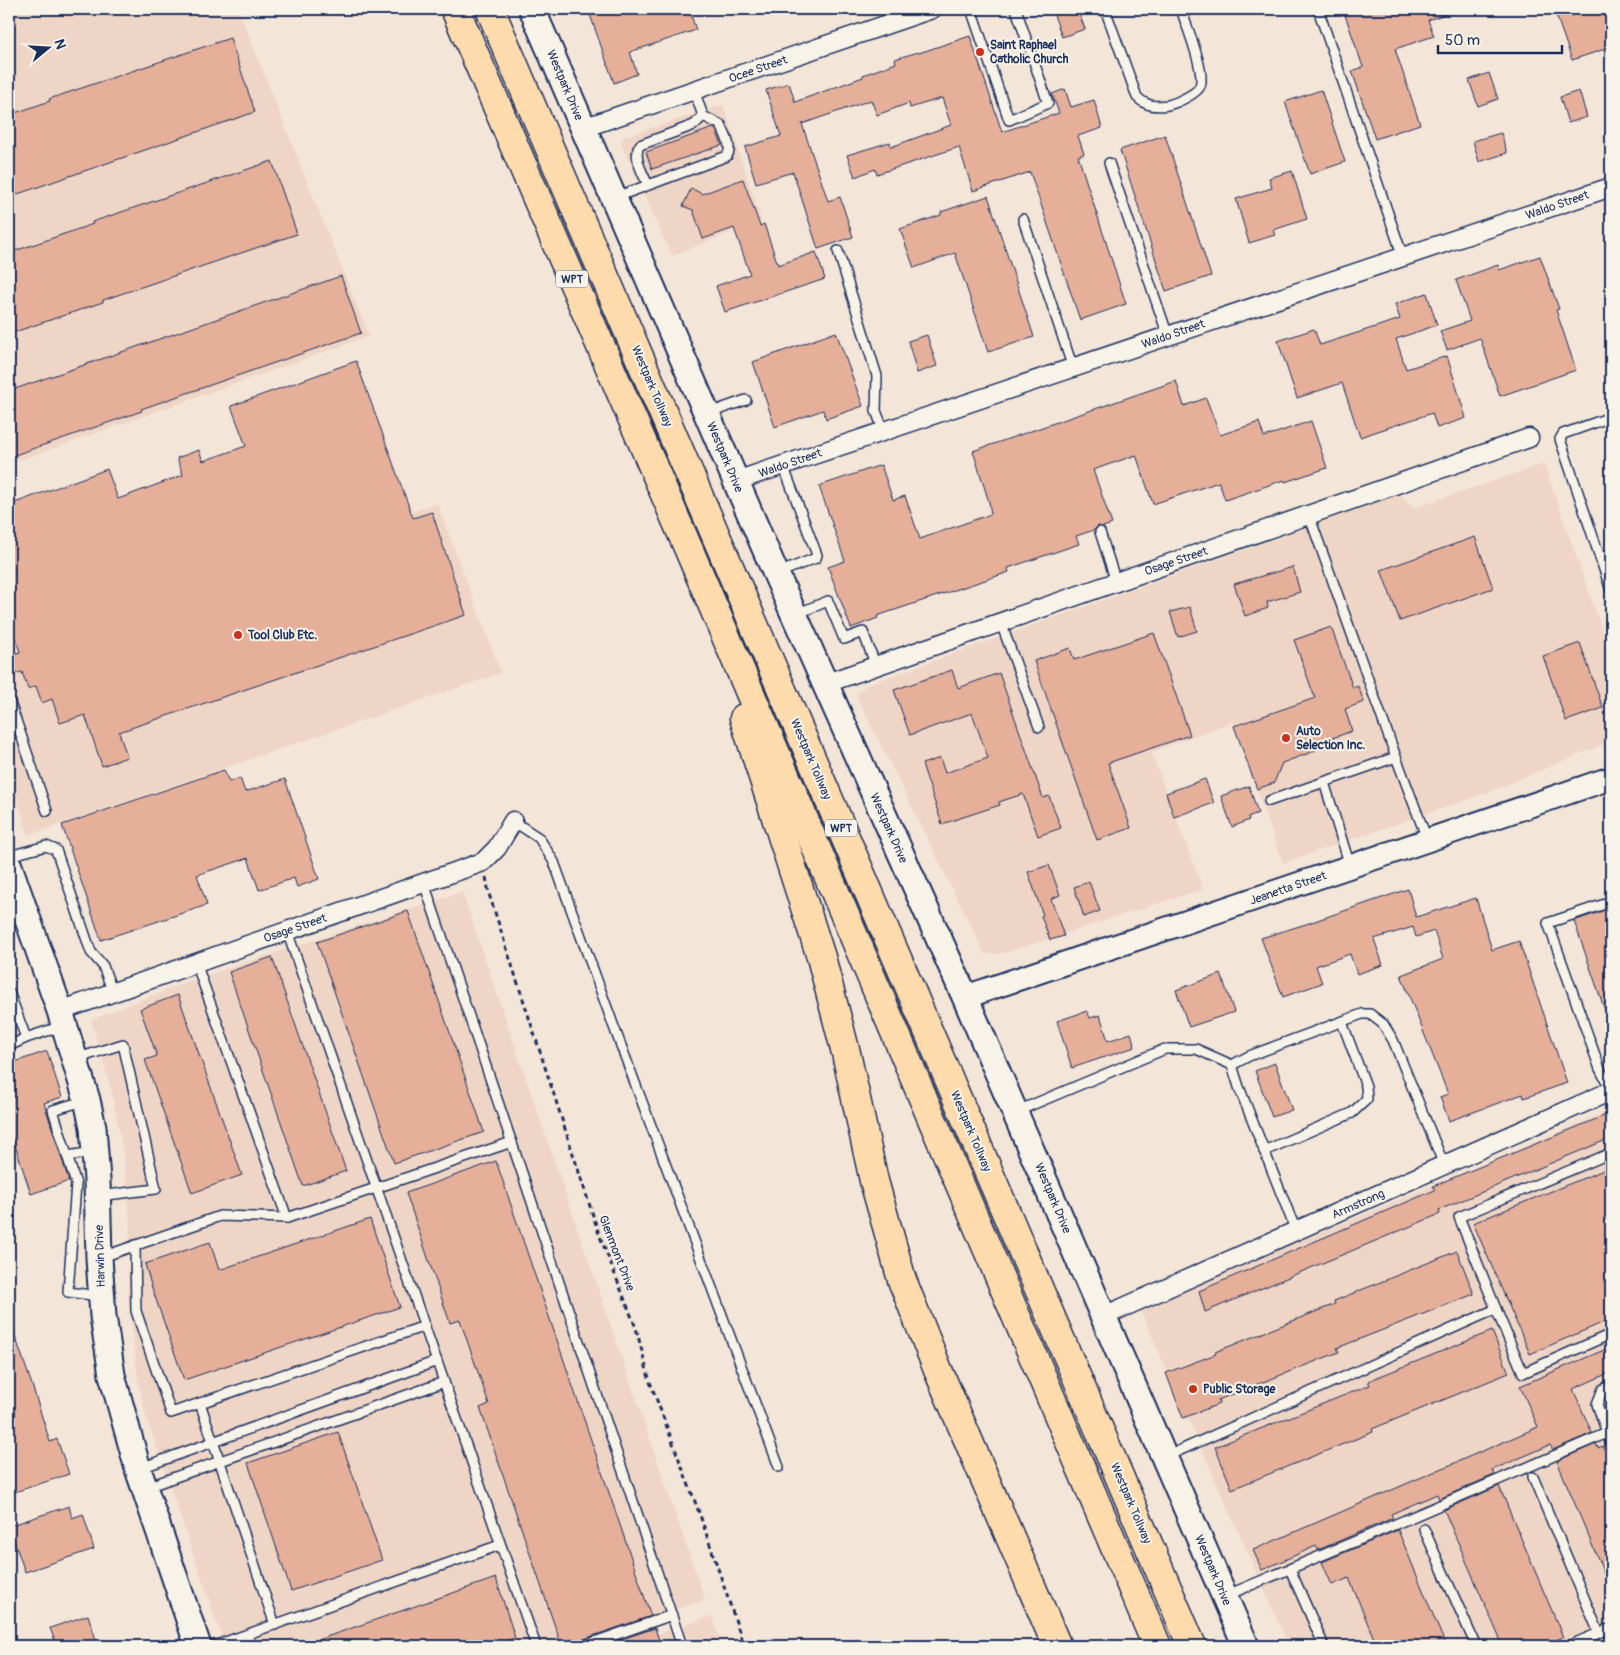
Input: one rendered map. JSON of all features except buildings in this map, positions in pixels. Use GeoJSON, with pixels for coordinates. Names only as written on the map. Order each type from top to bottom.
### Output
{"type":"FeatureCollection","features":[{"type":"Feature","properties":{"kind":"highway","name":"WPT"},"geometry":{"type":"LineString","coordinates":[[456,9],[690,550],[1157,1646]]}},
{"type":"Feature","properties":{"kind":"highway","name":"Westpark Tollway"},"geometry":{"type":"LineString","coordinates":[[490,9],[1192,1646]]}},
{"type":"Feature","properties":{"kind":"highway"},"geometry":{"type":"LineString","coordinates":[[690,550],[821,957],[846,1053],[874,1181],[902,1280],[938,1370],[1057,1646]]}},
{"type":"Feature","properties":{"kind":"main road","name":"Westpark Drive"},"geometry":{"type":"LineString","coordinates":[[532,9],[706,414],[824,684],[965,997],[1246,1646]]}},
{"type":"Feature","properties":{"kind":"main road","name":"Harwin Drive"},"geometry":{"type":"LineString","coordinates":[[9,866],[62,1019],[87,1100],[93,1127],[95,1152],[88,1206],[99,1258],[103,1316],[112,1375],[141,1479],[198,1646]]}},
{"type":"Feature","properties":{"kind":"street","name":"Ocee Street"},"geometry":{"type":"LineString","coordinates":[[584,128],[932,9]]}},
{"type":"Feature","properties":{"kind":"street","name":"Waldo Street"},"geometry":{"type":"LineString","coordinates":[[736,481],[1611,187]]}},
{"type":"Feature","properties":{"kind":"street","name":"Osage Street"},"geometry":{"type":"LineString","coordinates":[[824,684],[1529,438]]}},
{"type":"Feature","properties":{"kind":"street","name":"Jeanetta Street"},"geometry":{"type":"LineString","coordinates":[[965,997],[1611,778]]}},
{"type":"Feature","properties":{"kind":"street","name":"Osage Street"},"geometry":{"type":"LineString","coordinates":[[62,1019],[113,993],[483,862],[497,848],[513,822]]}},
{"type":"Feature","properties":{"kind":"street","name":"Armstrong"},"geometry":{"type":"LineString","coordinates":[[1104,1316],[1611,1090]]}},
{"type":"Feature","properties":{"kind":"lane"},"geometry":{"type":"LineString","coordinates":[[971,9],[1009,120],[1048,103],[1016,9]]}},
{"type":"Feature","properties":{"kind":"lane"},"geometry":{"type":"LineString","coordinates":[[1105,9],[1137,97],[1143,103],[1151,106],[1170,105],[1181,101],[1199,89],[1202,80],[1181,9]]}},
{"type":"Feature","properties":{"kind":"lane"},"geometry":{"type":"LineString","coordinates":[[1318,9],[1403,257]]}},
{"type":"Feature","properties":{"kind":"lane"},"geometry":{"type":"LineString","coordinates":[[613,198],[727,156],[730,153],[722,125],[703,116],[694,90]]}},
{"type":"Feature","properties":{"kind":"lane"},"geometry":{"type":"LineString","coordinates":[[648,185],[636,155],[636,149],[640,145],[694,125],[703,116]]}},
{"type":"Feature","properties":{"kind":"lane"},"geometry":{"type":"LineString","coordinates":[[1109,163],[1168,336]]}},
{"type":"Feature","properties":{"kind":"lane"},"geometry":{"type":"LineString","coordinates":[[1023,219],[1073,368]]}},
{"type":"Feature","properties":{"kind":"lane"},"geometry":{"type":"LineString","coordinates":[[838,251],[877,376],[876,411],[884,431]]}},
{"type":"Feature","properties":{"kind":"lane"},"geometry":{"type":"LineString","coordinates":[[706,414],[746,400]]}},
{"type":"Feature","properties":{"kind":"lane"},"geometry":{"type":"LineString","coordinates":[[1611,418],[1563,434],[1560,439],[1611,590]]}},
{"type":"Feature","properties":{"kind":"lane"},"geometry":{"type":"LineString","coordinates":[[776,574],[816,558],[817,555],[782,465]]}},
{"type":"Feature","properties":{"kind":"lane"},"geometry":{"type":"LineString","coordinates":[[1309,515],[1427,841]]}},
{"type":"Feature","properties":{"kind":"lane"},"geometry":{"type":"LineString","coordinates":[[1100,532],[1116,582]]}},
{"type":"Feature","properties":{"kind":"lane"},"geometry":{"type":"LineString","coordinates":[[1600,558],[1611,554]]}},
{"type":"Feature","properties":{"kind":"lane"},"geometry":{"type":"LineString","coordinates":[[794,615],[828,601],[844,639],[863,632],[876,666]]}},
{"type":"Feature","properties":{"kind":"lane"},"geometry":{"type":"LineString","coordinates":[[1001,623],[1039,727]]}},
{"type":"Feature","properties":{"kind":"lane"},"geometry":{"type":"LineString","coordinates":[[9,700],[47,811]]}},
{"type":"Feature","properties":{"kind":"lane"},"geometry":{"type":"LineString","coordinates":[[1269,801],[1396,757]]}},
{"type":"Feature","properties":{"kind":"lane"},"geometry":{"type":"LineString","coordinates":[[1324,782],[1350,867]]}},
{"type":"Feature","properties":{"kind":"lane"},"geometry":{"type":"LineString","coordinates":[[513,822],[539,838],[554,862],[779,1467]]}},
{"type":"Feature","properties":{"kind":"lane"},"geometry":{"type":"LineString","coordinates":[[9,856],[46,846],[56,850],[91,952],[103,966],[113,993]]}},
{"type":"Feature","properties":{"kind":"lane"},"geometry":{"type":"LineString","coordinates":[[424,883],[682,1646]]}},
{"type":"Feature","properties":{"kind":"lane"},"geometry":{"type":"LineString","coordinates":[[1611,902],[1548,924],[1600,1070],[1611,1090]]}},
{"type":"Feature","properties":{"kind":"lane"},"geometry":{"type":"LineString","coordinates":[[287,931],[536,1646]]}},
{"type":"Feature","properties":{"kind":"lane"},"geometry":{"type":"LineString","coordinates":[[196,963],[286,1218]]}},
{"type":"Feature","properties":{"kind":"lane"},"geometry":{"type":"LineString","coordinates":[[9,992],[26,1038]]}},
{"type":"Feature","properties":{"kind":"lane"},"geometry":{"type":"LineString","coordinates":[[1232,1065],[1249,1056],[1362,1014],[1370,1014],[1383,1024],[1393,1040],[1444,1165]]}},
{"type":"Feature","properties":{"kind":"lane"},"geometry":{"type":"LineString","coordinates":[[9,1046],[62,1019]]}},
{"type":"Feature","properties":{"kind":"lane"},"geometry":{"type":"LineString","coordinates":[[1264,1151],[1352,1113],[1367,1099],[1366,1086],[1342,1022]]}},
{"type":"Feature","properties":{"kind":"lane"},"geometry":{"type":"LineString","coordinates":[[75,1059],[124,1044],[156,1189],[88,1206]]}},
{"type":"Feature","properties":{"kind":"lane"},"geometry":{"type":"LineString","coordinates":[[1015,1112],[1165,1049],[1196,1050],[1232,1065]]}},
{"type":"Feature","properties":{"kind":"lane"},"geometry":{"type":"LineString","coordinates":[[1232,1065],[1238,1087],[1296,1231]]}},
{"type":"Feature","properties":{"kind":"lane"},"geometry":{"type":"LineString","coordinates":[[87,1100],[53,1110],[76,1184],[88,1206],[68,1292],[102,1296]]}},
{"type":"Feature","properties":{"kind":"lane"},"geometry":{"type":"LineString","coordinates":[[99,1258],[220,1216],[286,1218],[377,1189],[512,1142]]}},
{"type":"Feature","properties":{"kind":"lane"},"geometry":{"type":"LineString","coordinates":[[67,1156],[95,1152]]}},
{"type":"Feature","properties":{"kind":"lane"},"geometry":{"type":"LineString","coordinates":[[1611,1153],[1459,1217],[1523,1373],[1611,1334]]}},
{"type":"Feature","properties":{"kind":"lane"},"geometry":{"type":"LineString","coordinates":[[135,1245],[136,1311],[171,1413],[425,1326]]}},
{"type":"Feature","properties":{"kind":"lane"},"geometry":{"type":"LineString","coordinates":[[1165,1457],[1496,1309]]}},
{"type":"Feature","properties":{"kind":"lane"},"geometry":{"type":"LineString","coordinates":[[141,1479],[213,1442],[437,1361]]}},
{"type":"Feature","properties":{"kind":"lane"},"geometry":{"type":"LineString","coordinates":[[141,1479],[220,1462],[444,1382]]}},
{"type":"Feature","properties":{"kind":"lane"},"geometry":{"type":"LineString","coordinates":[[1611,1385],[1603,1388],[1597,1404],[1611,1443]]}},
{"type":"Feature","properties":{"kind":"lane"},"geometry":{"type":"LineString","coordinates":[[200,1404],[275,1624]]}},
{"type":"Feature","properties":{"kind":"lane"},"geometry":{"type":"LineString","coordinates":[[1225,1596],[1607,1433]]}},
{"type":"Feature","properties":{"kind":"lane"},"geometry":{"type":"LineString","coordinates":[[1533,1477],[1599,1633]]}},
{"type":"Feature","properties":{"kind":"lane"},"geometry":{"type":"LineString","coordinates":[[1424,1529],[1476,1646]]}},
{"type":"Feature","properties":{"kind":"lane"},"geometry":{"type":"LineString","coordinates":[[214,1646],[500,1545]]}},
{"type":"Feature","properties":{"kind":"lane"},"geometry":{"type":"LineString","coordinates":[[1290,1569],[1324,1646]]}},
{"type":"Feature","properties":{"kind":"lane"},"geometry":{"type":"LineString","coordinates":[[583,1646],[672,1615]]}},
{"type":"Feature","properties":{"kind":"lane"},"geometry":{"type":"LineString","coordinates":[[1568,1646],[1611,1628]]}},
{"type":"Feature","properties":{"kind":"lane"},"geometry":{"type":"LineString","coordinates":[[247,1635],[251,1646]]}},
{"type":"Feature","properties":{"kind":"path","name":"Glenmont Drive"},"geometry":{"type":"LineString","coordinates":[[483,862],[489,894],[599,1234],[636,1328],[650,1382],[700,1515],[744,1646]]}},
{"type":"Feature","properties":{"kind":"shaded area"},"geometry":{"type":"Polygon","coordinates":[[[9,9],[238,9],[369,336],[9,464],[9,9]]]}},
{"type":"Feature","properties":{"kind":"shaded area"},"geometry":{"type":"Polygon","coordinates":[[[723,105],[761,220],[672,256],[621,144],[624,137],[723,105]]]}},
{"type":"Feature","properties":{"kind":"shaded area"},"geometry":{"type":"Polygon","coordinates":[[[1544,464],[1611,656],[1611,741],[1481,795],[1283,863],[1232,722],[1151,752],[1203,889],[1004,953],[985,954],[856,695],[866,685],[1400,494],[1414,508],[1544,464]]]}},
{"type":"Feature","properties":{"kind":"shaded area"},"geometry":{"type":"Polygon","coordinates":[[[437,503],[501,673],[29,835],[9,777],[9,654],[437,503]]]}},
{"type":"Feature","properties":{"kind":"shaded area"},"geometry":{"type":"Polygon","coordinates":[[[462,892],[705,1600],[559,1646],[225,1646],[147,1420],[138,1380],[128,1293],[130,1222],[124,1157],[112,1093],[91,1020],[189,981],[462,892]]]}},
{"type":"Feature","properties":{"kind":"shaded area"},"geometry":{"type":"Polygon","coordinates":[[[1611,1110],[1611,1646],[1289,1646],[1140,1309],[1611,1110]]]}},
{"type":"Feature","properties":{"kind":"shaded area"},"geometry":{"type":"Polygon","coordinates":[[[712,1616],[722,1646],[621,1646],[712,1616]]]}},
{"type":"Feature","properties":{"kind":"place","name":"Saint Raphael Catholic Church"},"geometry":{"type":"Point","coordinates":[980,52]}},
{"type":"Feature","properties":{"kind":"place","name":"Tool Club Etc."},"geometry":{"type":"Point","coordinates":[238,635]}},
{"type":"Feature","properties":{"kind":"place","name":"Auto Selection Inc."},"geometry":{"type":"Point","coordinates":[1286,738]}},
{"type":"Feature","properties":{"kind":"place","name":"Public Storage"},"geometry":{"type":"Point","coordinates":[1193,1389]}}]}
